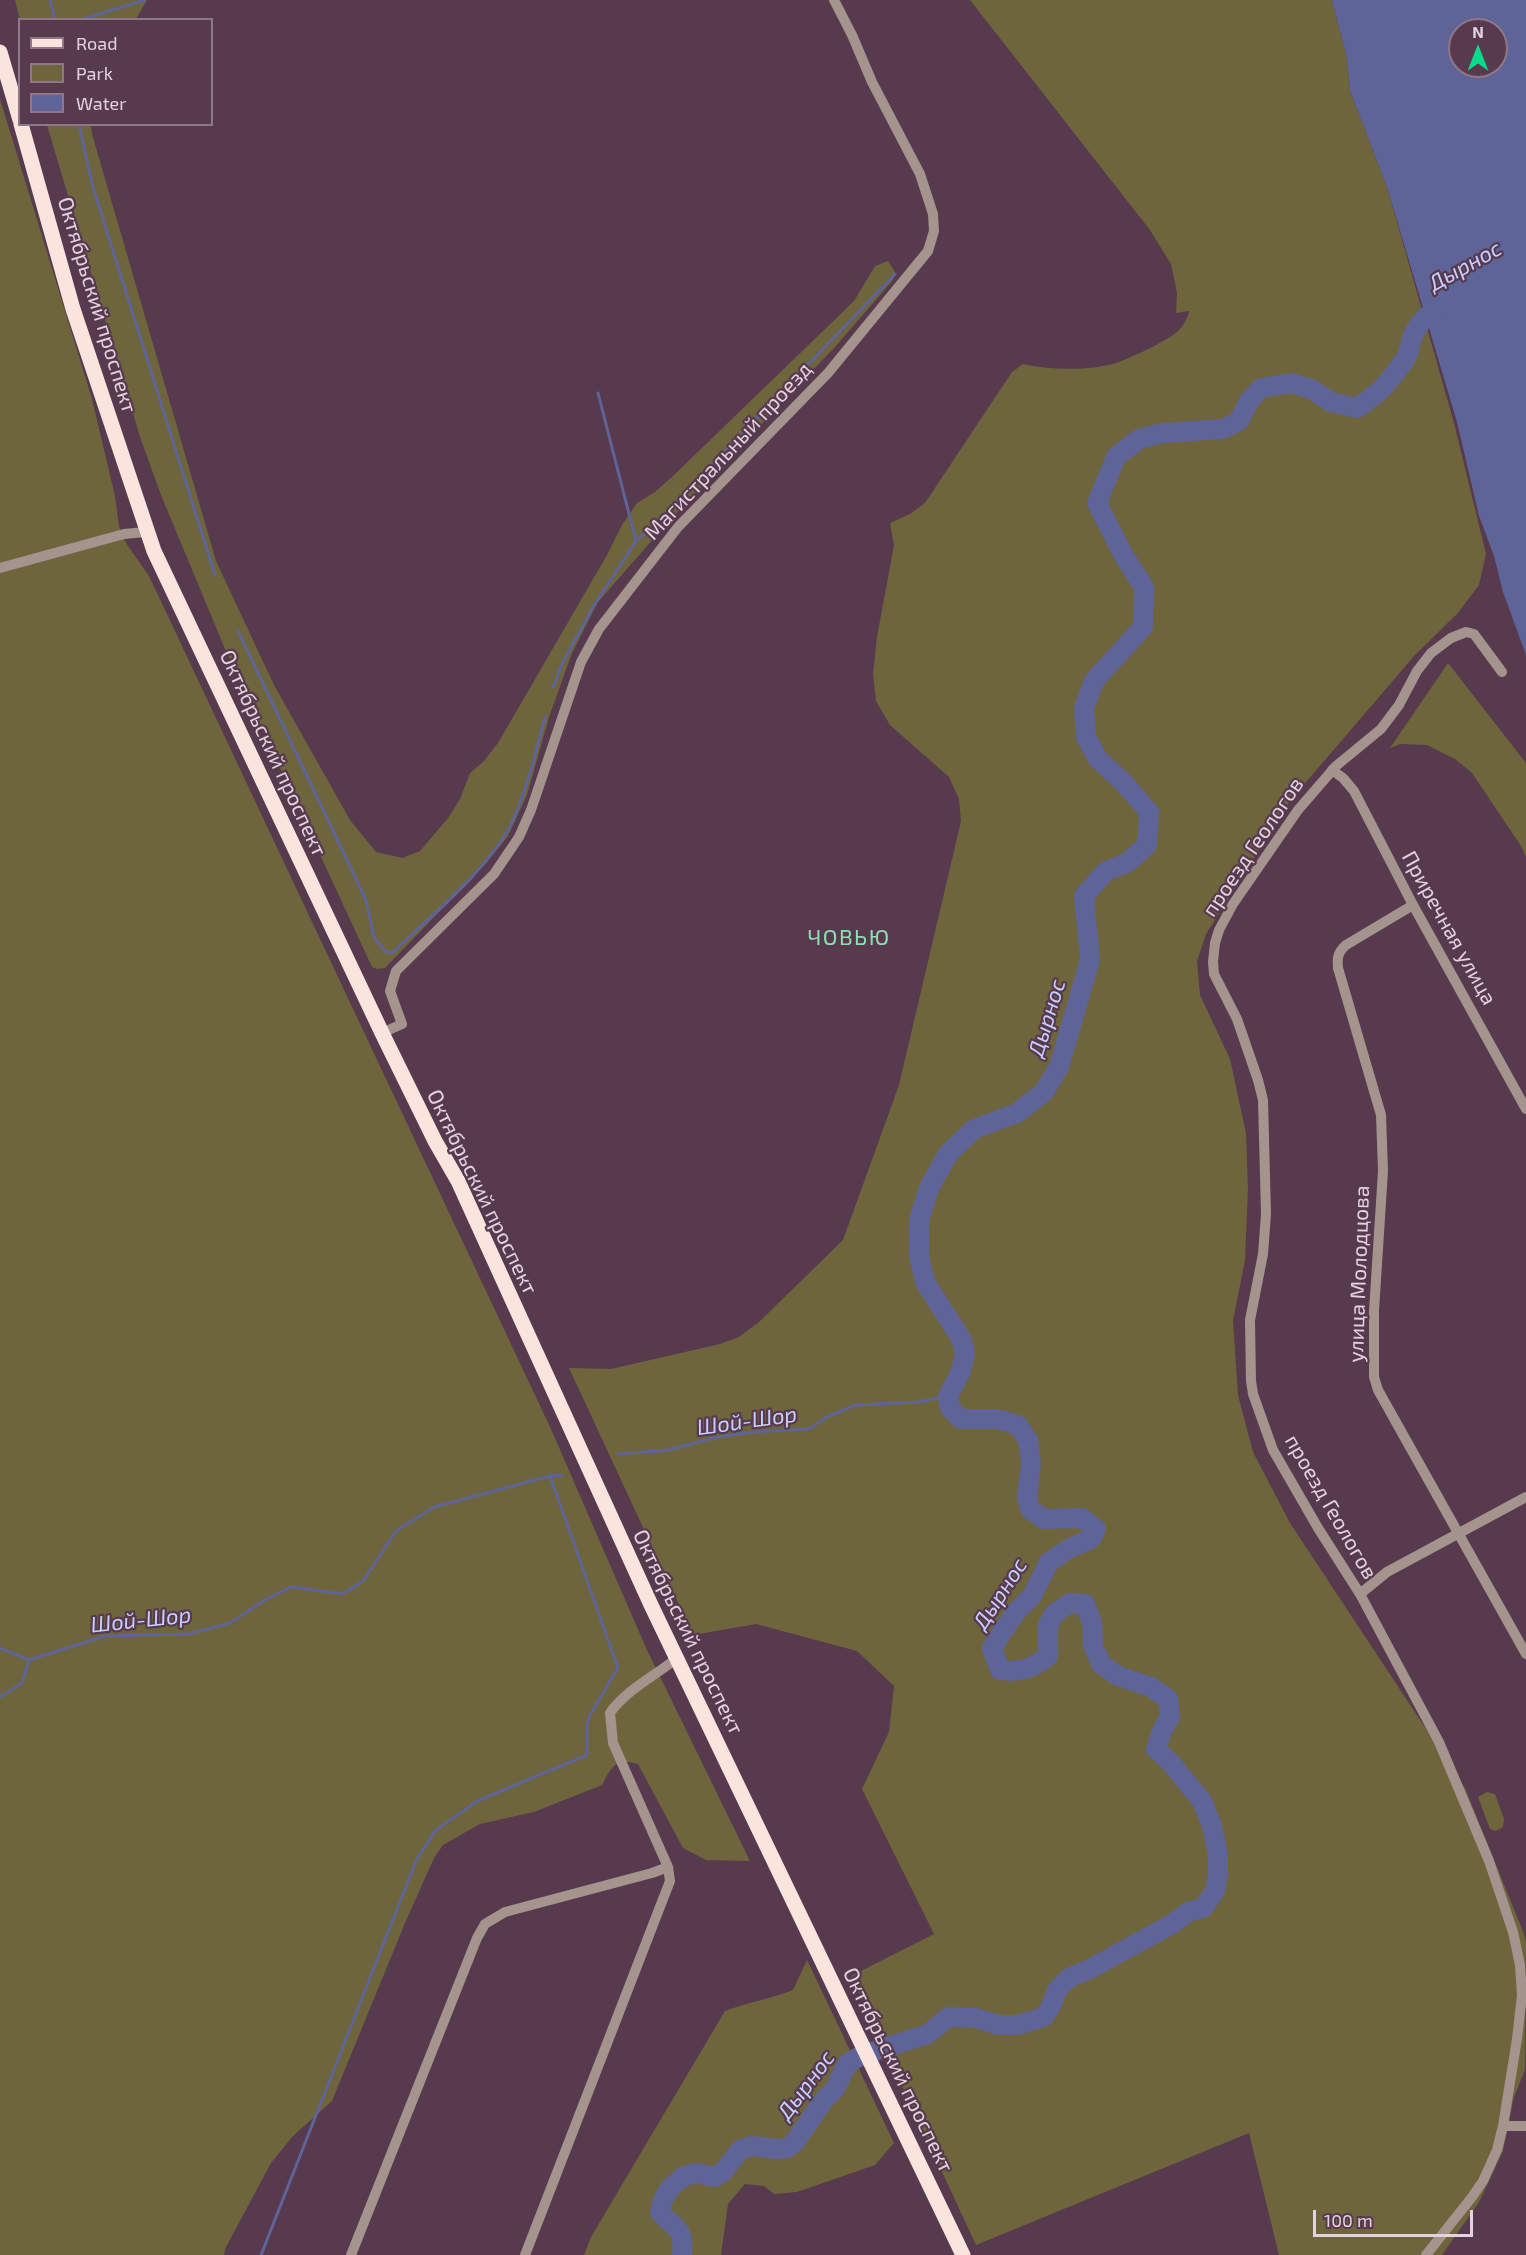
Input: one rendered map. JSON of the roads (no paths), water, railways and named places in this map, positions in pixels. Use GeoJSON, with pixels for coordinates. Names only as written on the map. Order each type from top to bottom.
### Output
{"type":"FeatureCollection","features":[{"type":"Feature","properties":{"kind":"main road"},"geometry":{"type":"LineString","coordinates":[[0,52],[18,113]]}},
{"type":"Feature","properties":{"kind":"main road","name":"Октябрьский проспект"},"geometry":{"type":"LineString","coordinates":[[22,126],[73,309],[153,551],[382,1033],[458,1181],[651,1605],[963,2255]]}},
{"type":"Feature","properties":{"kind":"street","name":"Магистральный проезд"},"geometry":{"type":"LineString","coordinates":[[382,1033],[402,1024],[390,991],[396,971],[494,874],[519,837],[531,810],[581,662],[599,628],[678,527],[828,373],[928,251],[934,231],[933,214],[920,174],[872,82],[834,0]]}},
{"type":"Feature","properties":{"kind":"street"},"geometry":{"type":"LineString","coordinates":[[0,568],[124,534],[146,531]]}},
{"type":"Feature","properties":{"kind":"street","name":"проезд Геологов"},"geometry":{"type":"LineString","coordinates":[[1426,2255],[1483,2181],[1497,2150],[1517,2039],[1522,1995],[1520,1965],[1512,1930],[1489,1861],[1438,1742],[1360,1594],[1273,1450],[1253,1394],[1250,1320],[1263,1254],[1266,1214],[1263,1100],[1237,1019],[1214,974],[1213,962],[1219,930],[1233,904],[1298,810],[1332,770],[1381,729],[1399,705],[1424,661],[1451,638],[1466,632],[1474,634],[1503,672]]}},
{"type":"Feature","properties":{"kind":"street","name":"Приречная улица"},"geometry":{"type":"LineString","coordinates":[[1332,770],[1343,778],[1353,791],[1526,1109]]}},
{"type":"Feature","properties":{"kind":"street","name":"улица Молодцова"},"geometry":{"type":"LineString","coordinates":[[1413,905],[1346,945],[1339,951],[1337,958],[1381,1115],[1383,1171],[1374,1311],[1374,1377],[1378,1390],[1526,1654]]}},
{"type":"Feature","properties":{"kind":"street"},"geometry":{"type":"LineString","coordinates":[[1360,1594],[1387,1572],[1526,1497]]}},
{"type":"Feature","properties":{"kind":"street"},"geometry":{"type":"LineString","coordinates":[[525,2255],[670,1881],[668,1867],[613,1743],[610,1713],[620,1699],[656,1676],[678,1658]]}},
{"type":"Feature","properties":{"kind":"street"},"geometry":{"type":"LineString","coordinates":[[351,2255],[477,1938],[485,1924],[505,1912],[668,1867]]}},
{"type":"Feature","properties":{"kind":"street"},"geometry":{"type":"LineString","coordinates":[[1503,2126],[1526,2126]]}},
{"type":"Feature","properties":{"kind":"water"},"geometry":{"type":"Polygon","coordinates":[[[1332,0],[1526,0],[1526,655],[1479,516],[1457,422],[1387,187],[1350,91],[1347,58],[1332,0]]]}},
{"type":"Feature","properties":{"kind":"waterway"},"geometry":{"type":"LineString","coordinates":[[50,0],[54,18]]}},
{"type":"Feature","properties":{"kind":"waterway"},"geometry":{"type":"LineString","coordinates":[[86,18],[145,0]]}},
{"type":"Feature","properties":{"kind":"waterway"},"geometry":{"type":"LineString","coordinates":[[79,126],[92,184],[215,575]]}},
{"type":"Feature","properties":{"kind":"waterway"},"geometry":{"type":"LineString","coordinates":[[553,687],[563,662],[593,607],[636,541],[895,274]]}},
{"type":"Feature","properties":{"kind":"waterway","name":"Дырнос"},"geometry":{"type":"LineString","coordinates":[[682,2255],[681,2234],[660,2212],[669,2189],[684,2176],[698,2173],[714,2177],[723,2172],[740,2150],[752,2146],[788,2148],[795,2142],[823,2101],[835,2089],[847,2064],[862,2055],[928,2034],[948,2017],[976,2018],[998,2025],[1018,2025],[1044,2017],[1057,1990],[1070,1977],[1088,1970],[1172,1924],[1188,1912],[1203,1908],[1215,1891],[1218,1855],[1212,1826],[1202,1801],[1170,1762],[1156,1749],[1170,1717],[1168,1699],[1151,1687],[1118,1676],[1101,1664],[1093,1645],[1092,1623],[1085,1604],[1070,1603],[1054,1614],[1048,1625],[1048,1656],[1025,1669],[1000,1670],[992,1648],[1015,1613],[1032,1596],[1049,1562],[1070,1548],[1091,1539],[1096,1529],[1082,1518],[1044,1519],[1030,1509],[1027,1497],[1031,1464],[1028,1440],[1018,1425],[997,1419],[961,1419],[950,1408],[948,1396],[961,1371],[965,1354],[962,1340],[925,1282],[919,1256],[919,1220],[929,1188],[948,1154],[974,1129],[1017,1113],[1044,1092],[1059,1067],[1090,960],[1084,896],[1106,871],[1127,863],[1147,845],[1149,812],[1123,782],[1098,759],[1086,737],[1084,708],[1094,681],[1143,627],[1144,587],[1124,556],[1097,503],[1116,457],[1139,439],[1162,433],[1223,429],[1239,421],[1249,401],[1261,388],[1292,383],[1311,389],[1331,402],[1357,408],[1378,392],[1395,373],[1406,358],[1413,335],[1423,320],[1436,309],[1447,305]]}},
{"type":"Feature","properties":{"kind":"waterway"},"geometry":{"type":"LineString","coordinates":[[598,393],[636,541]]}},
{"type":"Feature","properties":{"kind":"waterway"},"geometry":{"type":"LineString","coordinates":[[238,631],[366,900],[374,937],[385,951],[392,953],[460,890],[504,836],[514,818],[523,793],[545,717]]}},
{"type":"Feature","properties":{"kind":"waterway","name":"Шой-Шор"},"geometry":{"type":"LineString","coordinates":[[618,1454],[669,1450],[717,1437],[752,1432],[809,1429],[825,1418],[855,1405],[918,1402],[948,1396]]}},
{"type":"Feature","properties":{"kind":"waterway","name":"Шой-Шор"},"geometry":{"type":"LineString","coordinates":[[0,1648],[29,1660],[105,1636],[188,1634],[230,1623],[265,1600],[291,1587],[343,1594],[363,1581],[396,1531],[434,1507],[550,1476],[562,1475]]}},
{"type":"Feature","properties":{"kind":"waterway"},"geometry":{"type":"LineString","coordinates":[[261,2255],[416,1861],[435,1831],[477,1801],[587,1755],[587,1724],[590,1715],[618,1668],[550,1476]]}},
{"type":"Feature","properties":{"kind":"waterway"},"geometry":{"type":"LineString","coordinates":[[0,1697],[22,1683],[29,1660]]}},
{"type":"Feature","properties":{"kind":"district","name":"ЧОВЬЮ"},"geometry":{"type":"Point","coordinates":[849,938]}}]}
